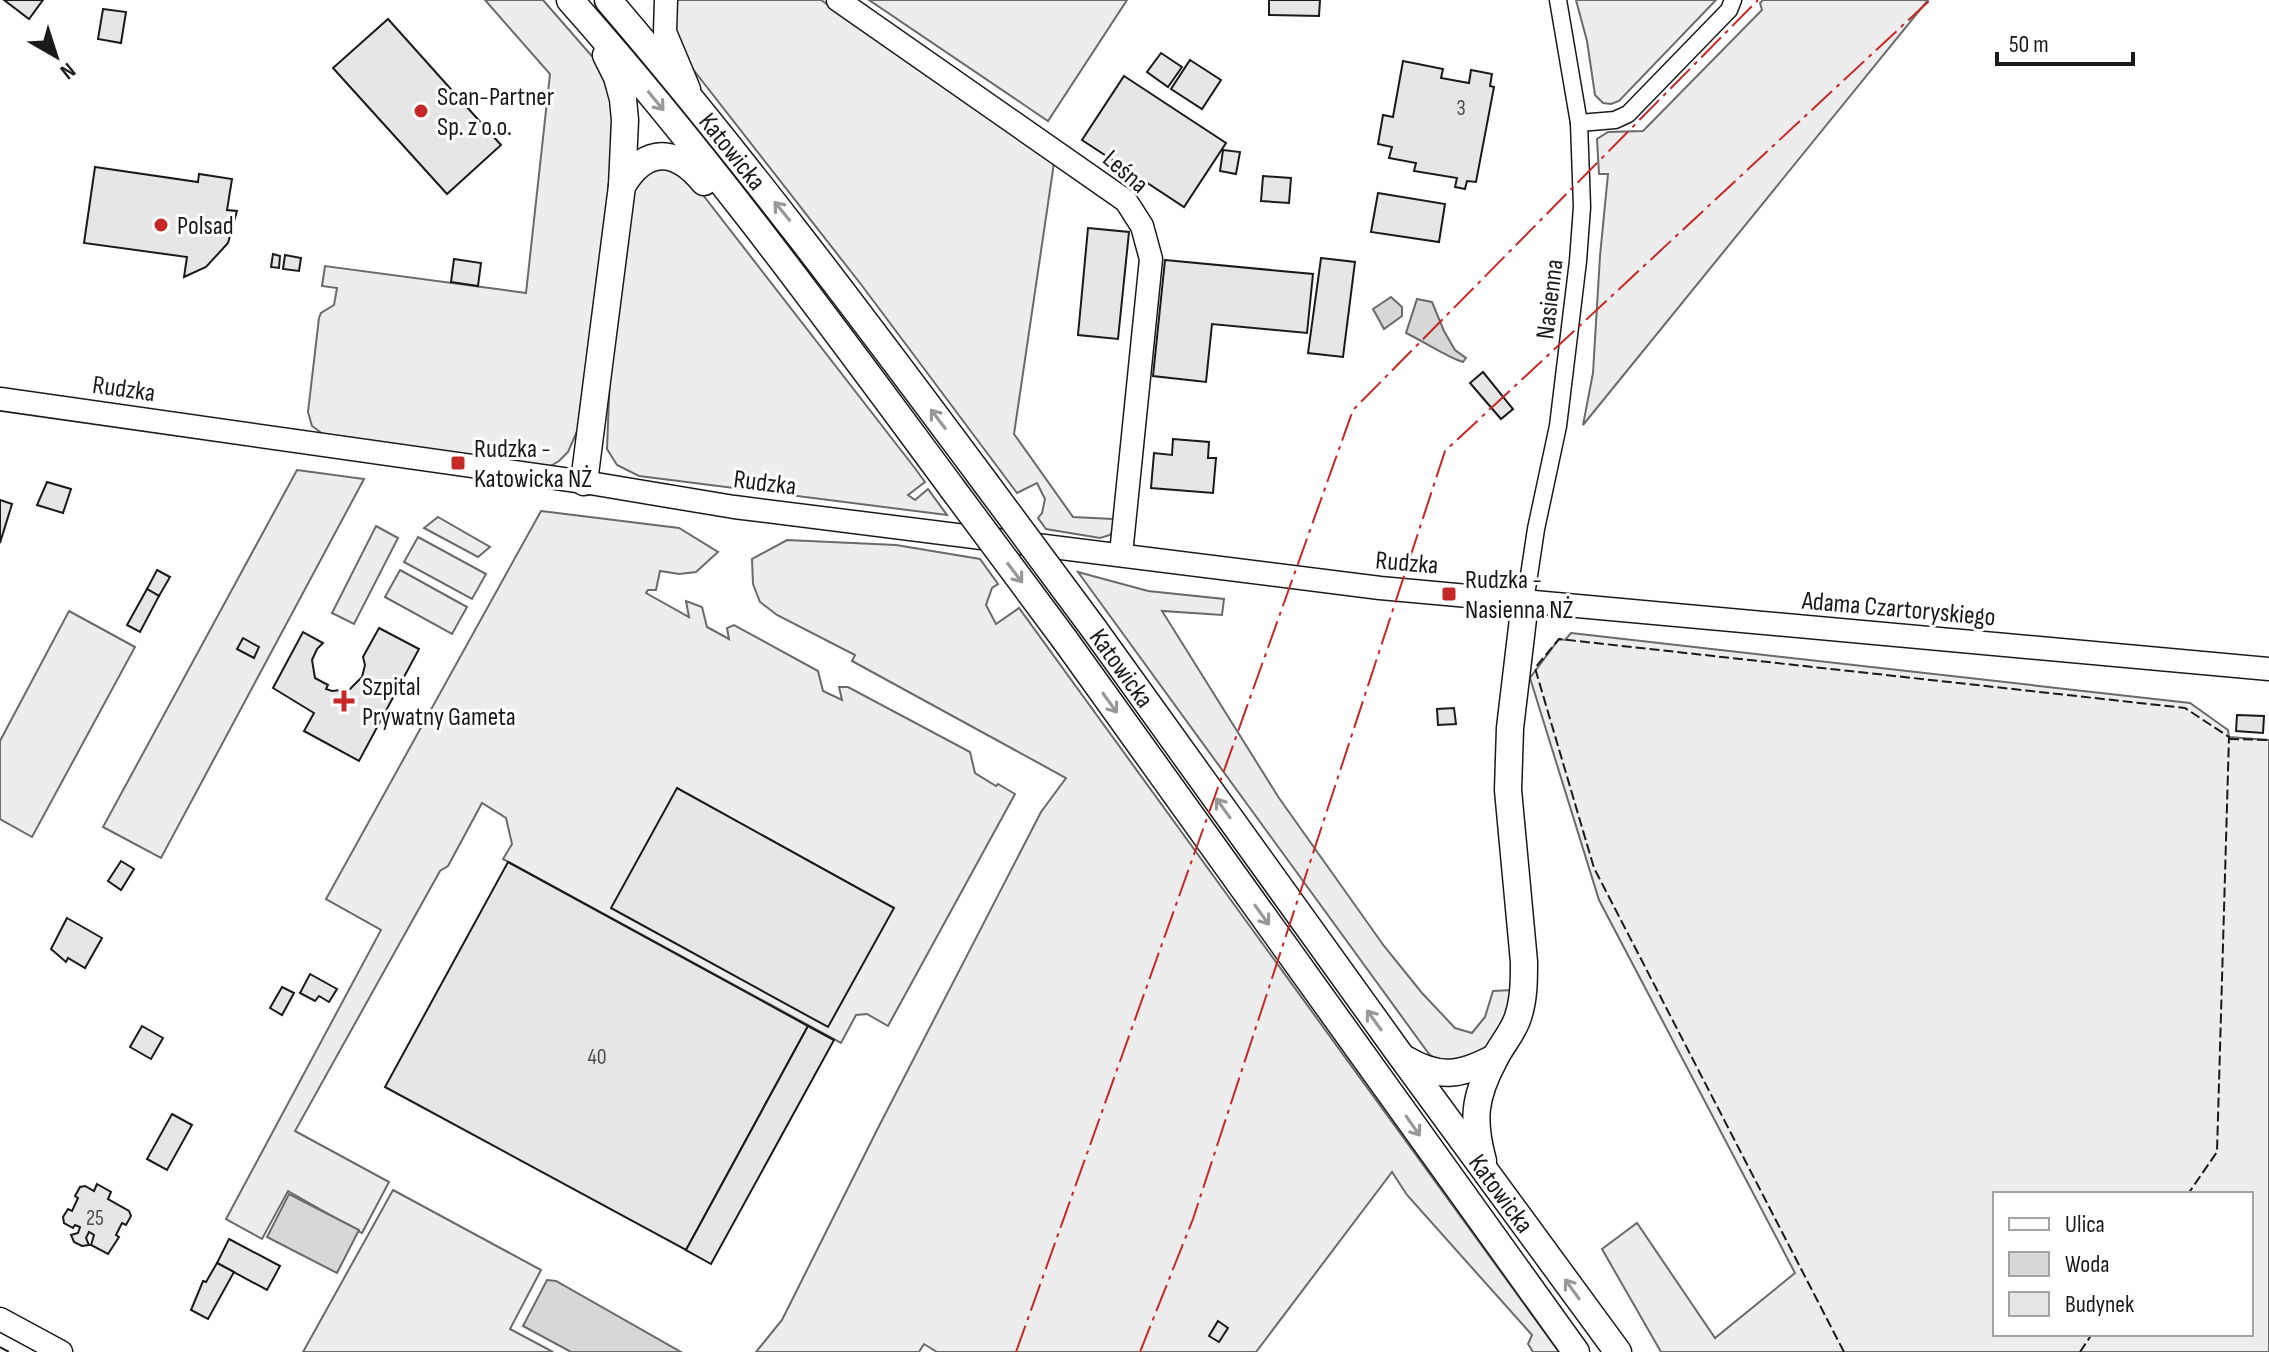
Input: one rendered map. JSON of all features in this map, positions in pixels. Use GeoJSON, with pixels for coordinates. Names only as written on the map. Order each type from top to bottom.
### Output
{"type":"FeatureCollection","features":[{"type":"Feature","properties":{"kind":"main road","name":"Katowicka"},"geometry":{"type":"LineString","coordinates":[[570,0],[683,134],[797,279],[1065,640],[1576,1352]]}},
{"type":"Feature","properties":{"kind":"main road","name":"Katowicka"},"geometry":{"type":"LineString","coordinates":[[608,0],[802,236],[1094,629],[1618,1352]]}},
{"type":"Feature","properties":{"kind":"main road"},"geometry":{"type":"LineString","coordinates":[[584,482],[622,186],[625,120],[617,77],[587,20]]}},
{"type":"Feature","properties":{"kind":"main road"},"geometry":{"type":"LineString","coordinates":[[622,186],[633,169],[652,157],[675,157],[692,168],[835,349],[908,429]]}},
{"type":"Feature","properties":{"kind":"main road"},"geometry":{"type":"LineString","coordinates":[[1486,1173],[1474,1115],[1494,1058],[1518,1017],[1524,989],[1508,790],[1510,728],[1525,602]]}},
{"type":"Feature","properties":{"kind":"main road"},"geometry":{"type":"LineString","coordinates":[[1401,1056],[1423,1069],[1445,1073],[1468,1072],[1494,1058]]}},
{"type":"Feature","properties":{"kind":"street"},"geometry":{"type":"LineString","coordinates":[[666,0],[665,32],[694,101]]}},
{"type":"Feature","properties":{"kind":"street","name":"Leśna"},"geometry":{"type":"LineString","coordinates":[[838,0],[1126,201],[1142,226],[1151,259],[1121,554]]}},
{"type":"Feature","properties":{"kind":"street","name":"Nasienna"},"geometry":{"type":"LineString","coordinates":[[1525,602],[1536,529],[1558,426],[1582,207],[1579,123],[1558,0]]}},
{"type":"Feature","properties":{"kind":"street"},"geometry":{"type":"LineString","coordinates":[[1579,123],[1615,120],[1628,114],[1729,10],[1733,0]]}},
{"type":"Feature","properties":{"kind":"street","name":"Rudzka"},"geometry":{"type":"LineString","coordinates":[[0,399],[584,482],[734,507],[1380,588],[1525,602]]}},
{"type":"Feature","properties":{"kind":"street","name":"Adama Czartoryskiego"},"geometry":{"type":"LineString","coordinates":[[1525,602],[2269,669]]}},
{"type":"Feature","properties":{"kind":"street"},"geometry":{"type":"LineString","coordinates":[[0,1319],[61,1352]]}},
{"type":"Feature","properties":{"kind":"shaded area"},"geometry":{"type":"Polygon","coordinates":[[[485,0],[543,0],[611,78],[619,110],[582,420],[568,452],[547,468],[323,434],[312,426],[308,412],[319,318],[321,313],[334,305],[337,288],[322,286],[325,266],[526,293],[550,74],[485,0]]]}},
{"type":"Feature","properties":{"kind":"shaded area"},"geometry":{"type":"Polygon","coordinates":[[[676,0],[821,0],[1054,163],[1014,434],[1073,517],[1113,519],[1114,529],[1110,535],[1100,538],[1046,529],[1038,518],[1045,499],[1037,483],[1017,493],[863,287],[692,68],[677,41],[674,17],[676,0]]]}},
{"type":"Feature","properties":{"kind":"shaded area"},"geometry":{"type":"Polygon","coordinates":[[[869,0],[1127,0],[1048,121],[869,0]]]}},
{"type":"Feature","properties":{"kind":"shaded area"},"geometry":{"type":"Polygon","coordinates":[[[1576,0],[1716,0],[1619,101],[1611,104],[1603,103],[1595,95],[1587,41],[1576,0]]]}},
{"type":"Feature","properties":{"kind":"shaded area"},"geometry":{"type":"Polygon","coordinates":[[[1763,0],[1928,0],[1583,425],[1593,373],[1608,174],[1599,174],[1597,139],[1608,132],[1643,131],[1762,10],[1760,3],[1763,0]]]}},
{"type":"Feature","properties":{"kind":"shaded area"},"geometry":{"type":"Polygon","coordinates":[[[666,165],[696,186],[925,482],[908,495],[915,500],[928,489],[947,515],[639,476],[617,465],[607,449],[610,372],[635,183],[644,171],[666,165]]]}},
{"type":"Feature","properties":{"kind":"shaded area"},"geometry":{"type":"Polygon","coordinates":[[[297,470],[364,479],[161,858],[103,827],[297,470]]]}},
{"type":"Feature","properties":{"kind":"shaded area"},"geometry":{"type":"Polygon","coordinates":[[[541,511],[679,528],[718,552],[696,572],[679,574],[660,571],[656,590],[646,593],[689,617],[686,601],[702,607],[707,627],[729,639],[727,628],[734,625],[818,671],[823,691],[842,700],[839,687],[848,687],[970,752],[975,773],[1015,794],[888,1026],[867,1014],[856,1015],[841,1043],[503,859],[512,844],[506,818],[482,803],[448,866],[440,871],[295,1131],[389,1182],[362,1233],[288,1191],[262,1239],[226,1219],[381,930],[326,899],[541,511]]]}},
{"type":"Feature","properties":{"kind":"shaded area"},"geometry":{"type":"Polygon","coordinates":[[[438,517],[490,547],[478,557],[424,528],[438,517]]]}},
{"type":"Feature","properties":{"kind":"shaded area"},"geometry":{"type":"Polygon","coordinates":[[[376,526],[398,538],[354,624],[332,613],[376,526]]]}},
{"type":"Feature","properties":{"kind":"shaded area"},"geometry":{"type":"Polygon","coordinates":[[[418,537],[486,574],[472,599],[404,562],[418,537]]]}},
{"type":"Feature","properties":{"kind":"shaded area"},"geometry":{"type":"Polygon","coordinates":[[[787,540],[896,545],[980,559],[998,584],[992,588],[986,605],[996,624],[1019,608],[1559,1352],[1533,1352],[1528,1344],[1532,1335],[1407,1195],[1392,1172],[1256,1352],[937,1352],[924,1344],[919,1352],[756,1352],[782,1320],[1041,812],[1066,778],[852,661],[855,655],[777,615],[760,602],[753,584],[752,559],[787,540]]]}},
{"type":"Feature","properties":{"kind":"shaded area"},"geometry":{"type":"Polygon","coordinates":[[[400,570],[467,607],[452,634],[385,597],[400,570]]]}},
{"type":"Feature","properties":{"kind":"shaded area"},"geometry":{"type":"Polygon","coordinates":[[[1078,572],[1148,591],[1224,599],[1222,615],[1162,611],[1279,798],[1384,946],[1422,993],[1455,1028],[1472,1033],[1485,1017],[1493,991],[1512,990],[1498,1034],[1478,1058],[1439,1062],[1429,1054],[1078,572]]]}},
{"type":"Feature","properties":{"kind":"shaded area"},"geometry":{"type":"Polygon","coordinates":[[[69,611],[135,647],[32,837],[0,819],[0,741],[69,611]]]}},
{"type":"Feature","properties":{"kind":"shaded area"},"geometry":{"type":"Polygon","coordinates":[[[1571,633],[2190,703],[2228,730],[2229,737],[2269,740],[2269,1352],[1661,1352],[1602,1249],[1637,1223],[1715,1338],[1795,1273],[1599,900],[1530,678],[1559,639],[1565,640],[1571,633]]]}},
{"type":"Feature","properties":{"kind":"shaded area"},"geometry":{"type":"Polygon","coordinates":[[[393,1190],[541,1270],[510,1329],[553,1352],[303,1352],[393,1190]]]}},
{"type":"Feature","properties":{"kind":"water"},"geometry":{"type":"Polygon","coordinates":[[[1391,297],[1402,307],[1402,316],[1384,329],[1373,309],[1391,297]]]}},
{"type":"Feature","properties":{"kind":"water"},"geometry":{"type":"Polygon","coordinates":[[[1417,299],[1432,302],[1455,350],[1466,358],[1463,362],[1406,333],[1417,299]]]}},
{"type":"Feature","properties":{"kind":"water"},"geometry":{"type":"Polygon","coordinates":[[[289,1194],[359,1230],[337,1273],[267,1237],[289,1194]]]}},
{"type":"Feature","properties":{"kind":"water"},"geometry":{"type":"Polygon","coordinates":[[[547,1280],[556,1281],[681,1352],[571,1352],[523,1326],[547,1280]]]}},
{"type":"Feature","properties":{"kind":"building"},"geometry":{"type":"Polygon","coordinates":[[[4,0],[43,0],[29,19],[4,0]]]}},
{"type":"Feature","properties":{"kind":"building"},"geometry":{"type":"Polygon","coordinates":[[[1269,0],[1320,0],[1319,16],[1269,15],[1269,0]]]}},
{"type":"Feature","properties":{"kind":"building"},"geometry":{"type":"Polygon","coordinates":[[[103,9],[126,12],[121,43],[98,39],[103,9]]]}},
{"type":"Feature","properties":{"kind":"building","name":"Scan-Partner Sp. z o.o."},"geometry":{"type":"Polygon","coordinates":[[[388,19],[501,145],[447,194],[333,68],[388,19]]]}},
{"type":"Feature","properties":{"kind":"building"},"geometry":{"type":"Polygon","coordinates":[[[1161,53],[1182,67],[1168,87],[1147,72],[1161,53]]]}},
{"type":"Feature","properties":{"kind":"building"},"geometry":{"type":"Polygon","coordinates":[[[1190,60],[1221,80],[1202,109],[1171,89],[1190,60]]]}},
{"type":"Feature","properties":{"kind":"building"},"geometry":{"type":"Polygon","coordinates":[[[1403,61],[1443,69],[1441,78],[1469,83],[1471,70],[1492,74],[1490,86],[1494,87],[1476,182],[1467,181],[1465,189],[1455,187],[1457,178],[1414,171],[1416,163],[1389,158],[1392,147],[1378,144],[1383,115],[1393,117],[1403,61]]]}},
{"type":"Feature","properties":{"kind":"building"},"geometry":{"type":"Polygon","coordinates":[[[1124,76],[1226,143],[1184,207],[1082,140],[1124,76]]]}},
{"type":"Feature","properties":{"kind":"building"},"geometry":{"type":"Polygon","coordinates":[[[1223,150],[1240,152],[1236,174],[1220,171],[1223,150]]]}},
{"type":"Feature","properties":{"kind":"building","name":"Polsad"},"geometry":{"type":"Polygon","coordinates":[[[95,167],[198,182],[199,174],[232,179],[227,210],[237,211],[228,243],[206,267],[184,277],[187,257],[84,243],[95,167]]]}},
{"type":"Feature","properties":{"kind":"building"},"geometry":{"type":"Polygon","coordinates":[[[1263,176],[1291,178],[1289,203],[1261,201],[1263,176]]]}},
{"type":"Feature","properties":{"kind":"building"},"geometry":{"type":"Polygon","coordinates":[[[1378,193],[1445,204],[1439,242],[1371,232],[1378,193]]]}},
{"type":"Feature","properties":{"kind":"building"},"geometry":{"type":"Polygon","coordinates":[[[1088,228],[1129,232],[1118,339],[1078,335],[1088,228]]]}},
{"type":"Feature","properties":{"kind":"building"},"geometry":{"type":"Polygon","coordinates":[[[273,254],[280,256],[279,268],[271,267],[273,254]]]}},
{"type":"Feature","properties":{"kind":"building"},"geometry":{"type":"Polygon","coordinates":[[[285,255],[301,258],[299,271],[283,269],[285,255]]]}},
{"type":"Feature","properties":{"kind":"building"},"geometry":{"type":"Polygon","coordinates":[[[1321,258],[1355,262],[1343,357],[1308,353],[1321,258]]]}},
{"type":"Feature","properties":{"kind":"building"},"geometry":{"type":"Polygon","coordinates":[[[454,259],[481,263],[478,286],[451,282],[454,259]]]}},
{"type":"Feature","properties":{"kind":"building"},"geometry":{"type":"Polygon","coordinates":[[[1165,260],[1313,274],[1307,333],[1212,324],[1206,382],[1153,376],[1165,260]]]}},
{"type":"Feature","properties":{"kind":"building"},"geometry":{"type":"Polygon","coordinates":[[[1483,372],[1513,409],[1501,419],[1470,383],[1483,372]]]}},
{"type":"Feature","properties":{"kind":"building"},"geometry":{"type":"Polygon","coordinates":[[[1173,439],[1209,442],[1208,458],[1216,458],[1213,493],[1151,488],[1154,453],[1172,455],[1173,439]]]}},
{"type":"Feature","properties":{"kind":"building"},"geometry":{"type":"Polygon","coordinates":[[[47,482],[71,489],[63,513],[37,505],[47,482]]]}},
{"type":"Feature","properties":{"kind":"building"},"geometry":{"type":"Polygon","coordinates":[[[0,500],[12,504],[0,543],[0,500]]]}},
{"type":"Feature","properties":{"kind":"building"},"geometry":{"type":"Polygon","coordinates":[[[157,570],[170,577],[159,596],[147,589],[157,570]]]}},
{"type":"Feature","properties":{"kind":"building"},"geometry":{"type":"Polygon","coordinates":[[[147,589],[159,596],[140,632],[127,625],[147,589]]]}},
{"type":"Feature","properties":{"kind":"building","name":"Szpital Prywatny Gameta"},"geometry":{"type":"Polygon","coordinates":[[[379,628],[419,649],[359,761],[304,731],[314,713],[273,688],[303,632],[323,643],[312,660],[315,678],[332,691],[350,689],[362,677],[363,657],[379,628]]]}},
{"type":"Feature","properties":{"kind":"building"},"geometry":{"type":"Polygon","coordinates":[[[243,638],[259,647],[254,658],[237,649],[243,638]]]}},
{"type":"Feature","properties":{"kind":"building"},"geometry":{"type":"Polygon","coordinates":[[[1454,708],[1456,724],[1438,725],[1437,709],[1454,708]]]}},
{"type":"Feature","properties":{"kind":"building"},"geometry":{"type":"Polygon","coordinates":[[[2237,715],[2264,716],[2263,733],[2236,731],[2237,715]]]}},
{"type":"Feature","properties":{"kind":"building"},"geometry":{"type":"Polygon","coordinates":[[[677,788],[894,908],[828,1027],[611,908],[677,788]]]}},
{"type":"Feature","properties":{"kind":"building"},"geometry":{"type":"Polygon","coordinates":[[[121,861],[134,869],[121,890],[108,881],[121,861]]]}},
{"type":"Feature","properties":{"kind":"building"},"geometry":{"type":"Polygon","coordinates":[[[508,862],[808,1026],[686,1250],[385,1087],[508,862]]]}},
{"type":"Feature","properties":{"kind":"building"},"geometry":{"type":"Polygon","coordinates":[[[67,918],[102,938],[85,968],[68,958],[66,962],[51,949],[67,918]]]}},
{"type":"Feature","properties":{"kind":"building"},"geometry":{"type":"Polygon","coordinates":[[[310,974],[337,989],[329,1002],[319,996],[315,1001],[300,993],[310,974]]]}},
{"type":"Feature","properties":{"kind":"building"},"geometry":{"type":"Polygon","coordinates":[[[282,987],[294,993],[282,1015],[270,1008],[282,987]]]}},
{"type":"Feature","properties":{"kind":"building"},"geometry":{"type":"Polygon","coordinates":[[[142,1026],[163,1038],[151,1059],[130,1047],[142,1026]]]}},
{"type":"Feature","properties":{"kind":"building"},"geometry":{"type":"Polygon","coordinates":[[[808,1026],[834,1040],[711,1264],[686,1250],[808,1026]]]}},
{"type":"Feature","properties":{"kind":"building"},"geometry":{"type":"Polygon","coordinates":[[[172,1114],[192,1125],[167,1170],[147,1159],[172,1114]]]}},
{"type":"Feature","properties":{"kind":"building"},"geometry":{"type":"Polygon","coordinates":[[[97,1184],[111,1192],[108,1199],[129,1211],[131,1216],[126,1225],[122,1223],[116,1235],[119,1237],[108,1254],[91,1245],[94,1235],[89,1232],[86,1238],[89,1245],[74,1242],[71,1235],[78,1233],[80,1227],[75,1225],[73,1228],[64,1223],[63,1217],[68,1209],[72,1211],[80,1187],[94,1191],[97,1184]]]}},
{"type":"Feature","properties":{"kind":"building"},"geometry":{"type":"Polygon","coordinates":[[[229,1239],[280,1266],[267,1290],[217,1263],[229,1239]]]}},
{"type":"Feature","properties":{"kind":"building"},"geometry":{"type":"Polygon","coordinates":[[[217,1263],[234,1272],[208,1319],[191,1310],[203,1281],[206,1282],[217,1263]]]}},
{"type":"Feature","properties":{"kind":"building"},"geometry":{"type":"Polygon","coordinates":[[[1218,1321],[1228,1328],[1219,1342],[1209,1336],[1218,1321]]]}},
{"type":"Feature","properties":{"kind":"fence"},"geometry":{"type":"LineString","coordinates":[[1844,1352],[1594,868],[1535,668],[1559,639],[2185,708],[2229,737],[2217,1152],[2189,1192]]}},
{"type":"Feature","properties":{"kind":"fence"},"geometry":{"type":"LineString","coordinates":[[2229,739],[2269,740]]}},
{"type":"Feature","properties":{"kind":"fence"},"geometry":{"type":"LineString","coordinates":[[2080,1352],[2091,1336]]}},
{"type":"Feature","properties":{"kind":"fence"},"geometry":{"type":"LineString","coordinates":[[0,1347],[9,1352]]}},
{"type":"Feature","properties":{"kind":"power"},"geometry":{"type":"LineString","coordinates":[[1016,1352],[1353,410],[1758,0]]}},
{"type":"Feature","properties":{"kind":"power"},"geometry":{"type":"LineString","coordinates":[[1140,1352],[1193,1219],[1445,451],[1930,0]]}},
{"type":"Feature","properties":{"kind":"place","name":"Scan-Partner Sp. z o.o."},"geometry":{"type":"Point","coordinates":[421,111]}},
{"type":"Feature","properties":{"kind":"place","name":"Polsad"},"geometry":{"type":"Point","coordinates":[161,225]}},
{"type":"Feature","properties":{"kind":"place","name":"Rudzka - Katowicka NŻ"},"geometry":{"type":"Point","coordinates":[458,463]}},
{"type":"Feature","properties":{"kind":"place","name":"Rudzka - Nasienna NŻ"},"geometry":{"type":"Point","coordinates":[1449,594]}},
{"type":"Feature","properties":{"kind":"place","name":"Szpital Prywatny Gameta"},"geometry":{"type":"Point","coordinates":[344,701]}}]}
